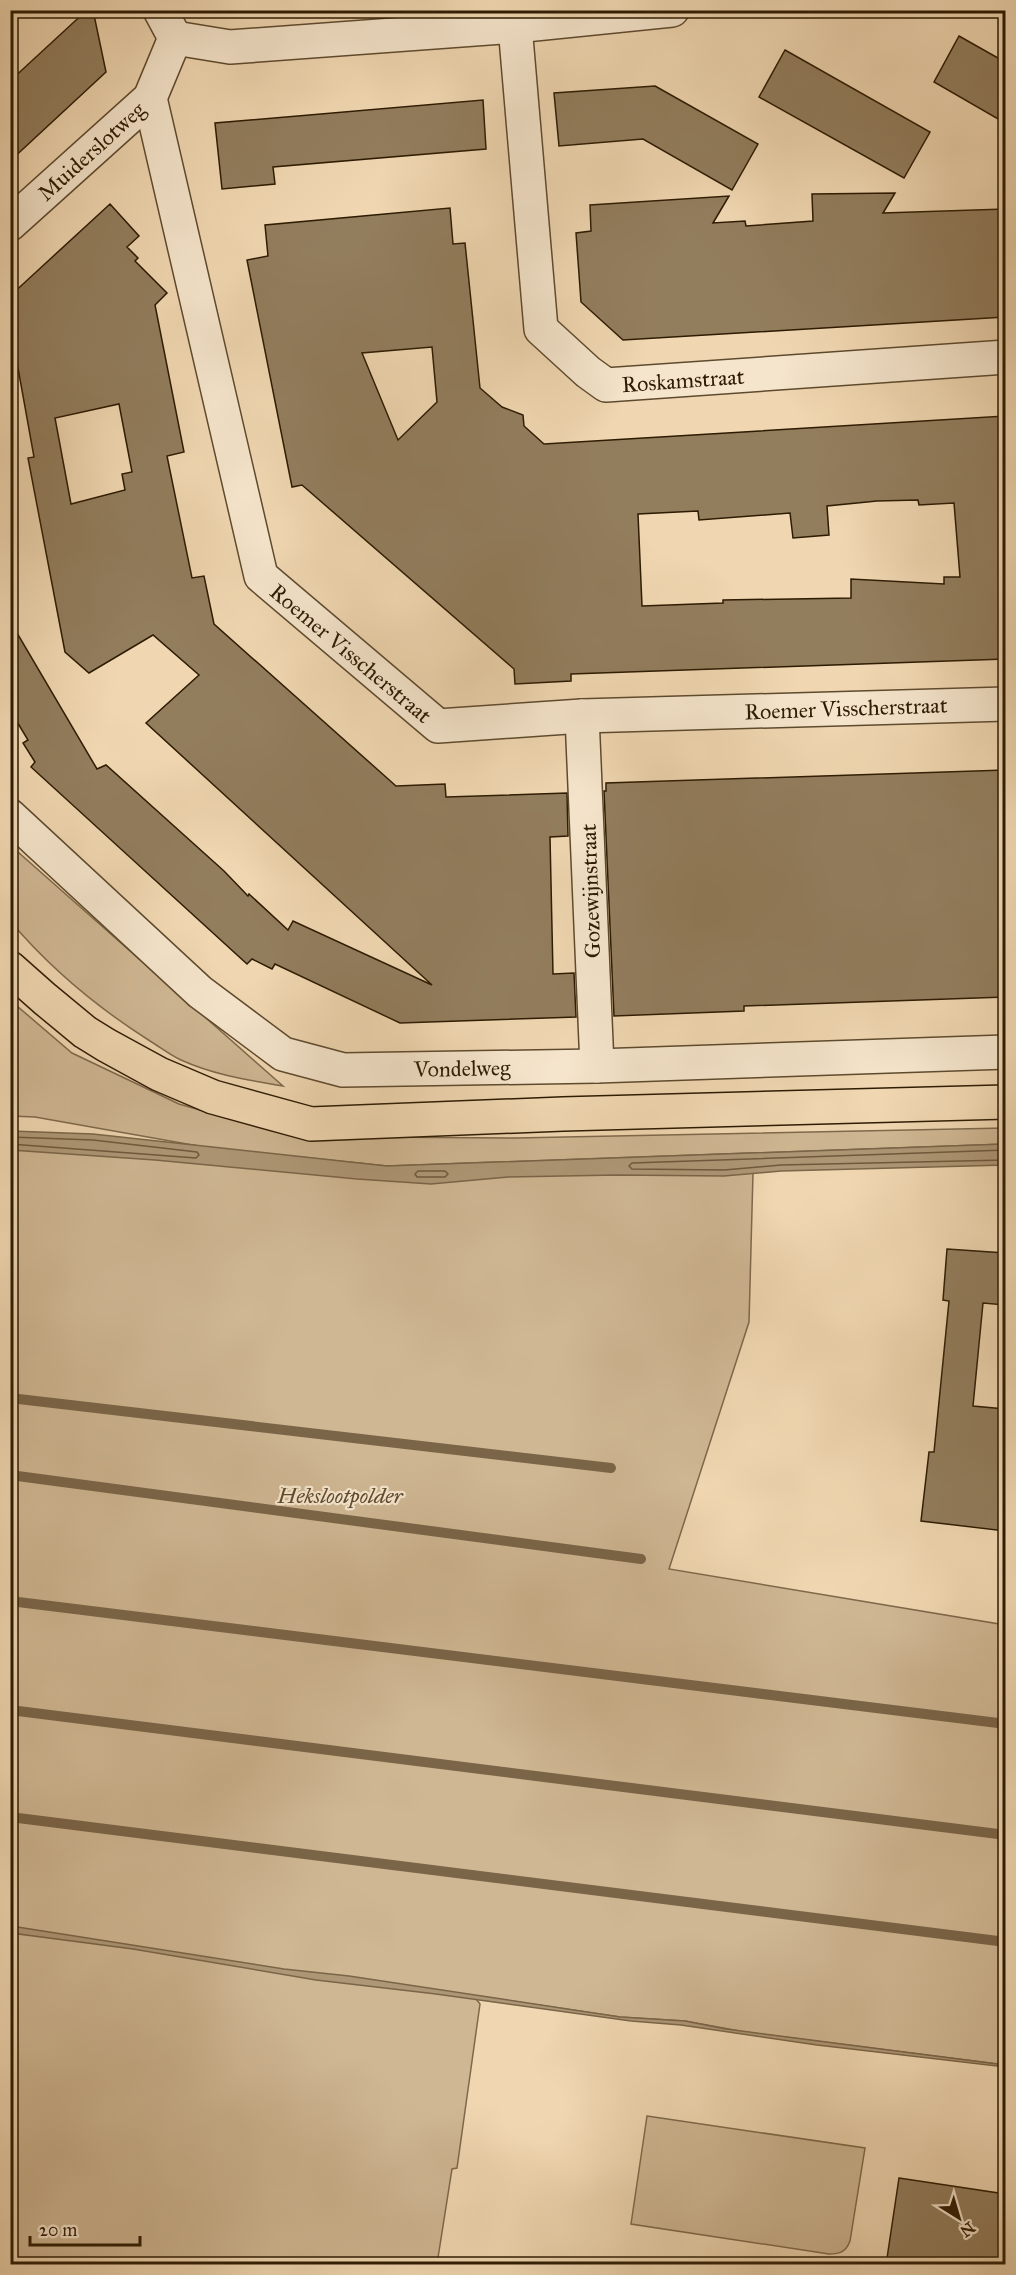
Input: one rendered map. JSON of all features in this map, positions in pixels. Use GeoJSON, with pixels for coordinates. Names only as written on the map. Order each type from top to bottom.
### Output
{"type":"FeatureCollection","features":[{"type":"Feature","properties":{"kind":"main road"},"geometry":{"type":"LineString","coordinates":[[10,968],[86,1032],[159,1074],[213,1097],[311,1124],[1005,1102]]}},
{"type":"Feature","properties":{"kind":"street","name":"Muiderslotweg"},"geometry":{"type":"LineString","coordinates":[[10,224],[150,98],[168,24],[230,47],[514,26],[672,10]]}},
{"type":"Feature","properties":{"kind":"street","name":"Roskamstraat"},"geometry":{"type":"LineString","coordinates":[[514,26],[541,329],[588,372],[606,385],[1005,357]]}},
{"type":"Feature","properties":{"kind":"street","name":"Roemer Visscherstraat"},"geometry":{"type":"LineString","coordinates":[[150,98],[261,576],[438,726],[582,716],[1005,704]]}},
{"type":"Feature","properties":{"kind":"street","name":"Gozewijnstraat"},"geometry":{"type":"LineString","coordinates":[[582,716],[597,1066]]}},
{"type":"Feature","properties":{"kind":"street","name":"Vondelweg"},"geometry":{"type":"LineString","coordinates":[[10,816],[200,992],[283,1054],[343,1070],[597,1066],[1005,1052]]}},
{"type":"Feature","properties":{"kind":"green space"},"geometry":{"type":"Polygon","coordinates":[[[10,845],[283,1086],[219,1073],[181,1060],[131,1028],[76,986],[11,922],[10,845]]]}},
{"type":"Feature","properties":{"kind":"green space"},"geometry":{"type":"Polygon","coordinates":[[[10,1000],[72,1053],[179,1104],[235,1120],[366,1137],[515,1138],[1005,1128],[1005,1144],[387,1166],[204,1147],[35,1117],[11,1116],[10,1000]]]}},
{"type":"Feature","properties":{"kind":"green space","name":"Hekslootpolder"},"geometry":{"type":"Polygon","coordinates":[[[10,1137],[432,1170],[753,1173],[749,1322],[669,1569],[1005,1625],[1005,2065],[745,2032],[685,2021],[620,2017],[478,1996],[477,2000],[480,2004],[457,2168],[452,2169],[437,2264],[11,2264],[10,1137]]]}},
{"type":"Feature","properties":{"kind":"green space"},"geometry":{"type":"Polygon","coordinates":[[[647,2116],[865,2148],[847,2248],[839,2253],[829,2254],[631,2224],[647,2116]]]}},
{"type":"Feature","properties":{"kind":"water"},"geometry":{"type":"Polygon","coordinates":[[[11,1131],[93,1134],[387,1166],[1005,1144],[1006,1165],[781,1171],[724,1176],[508,1177],[431,1184],[11,1150],[11,1131]]]}},
{"type":"Feature","properties":{"kind":"water"},"geometry":{"type":"Polygon","coordinates":[[[11,1926],[284,1969],[349,1976],[620,2017],[685,2021],[726,2029],[1005,2065],[1005,2067],[316,1980],[133,1949],[11,1933],[11,1926]]]}},
{"type":"Feature","properties":{"kind":"building"},"geometry":{"type":"Polygon","coordinates":[[[87,10],[93,10],[106,72],[10,161],[10,81],[87,10]]]}},
{"type":"Feature","properties":{"kind":"building"},"geometry":{"type":"Polygon","coordinates":[[[959,36],[1005,62],[1005,123],[934,82],[959,36]]]}},
{"type":"Feature","properties":{"kind":"building"},"geometry":{"type":"Polygon","coordinates":[[[785,50],[930,132],[904,178],[759,97],[785,50]]]}},
{"type":"Feature","properties":{"kind":"building"},"geometry":{"type":"Polygon","coordinates":[[[655,86],[758,144],[732,190],[643,139],[559,146],[554,93],[655,86]]]}},
{"type":"Feature","properties":{"kind":"building"},"geometry":{"type":"Polygon","coordinates":[[[483,100],[486,149],[273,167],[275,184],[222,189],[215,123],[483,100]]]}},
{"type":"Feature","properties":{"kind":"building"},"geometry":{"type":"Polygon","coordinates":[[[895,193],[883,213],[1005,209],[1005,317],[623,340],[581,302],[576,233],[591,231],[590,205],[729,196],[713,223],[745,221],[746,226],[813,221],[812,194],[895,193]]]}},
{"type":"Feature","properties":{"kind":"building"},"geometry":{"type":"Polygon","coordinates":[[[110,204],[139,236],[127,247],[138,258],[135,261],[167,293],[155,305],[184,452],[167,456],[192,578],[204,576],[214,624],[396,786],[445,784],[446,797],[567,793],[568,836],[550,837],[553,974],[574,973],[576,1017],[400,1023],[275,964],[272,969],[252,959],[247,964],[31,767],[35,762],[23,743],[28,740],[10,710],[10,621],[97,769],[106,765],[288,930],[293,921],[432,985],[146,723],[199,675],[153,635],[89,673],[65,652],[28,458],[34,457],[18,368],[10,375],[10,296],[110,204]],[[119,404],[55,418],[71,504],[125,490],[122,474],[132,472],[119,404]]]}},
{"type":"Feature","properties":{"kind":"building"},"geometry":{"type":"Polygon","coordinates":[[[450,208],[453,244],[465,243],[480,388],[502,407],[523,415],[524,426],[544,444],[1005,416],[1005,659],[571,674],[571,681],[515,684],[514,669],[302,485],[292,487],[247,260],[268,256],[265,225],[450,208]],[[432,347],[362,353],[398,440],[437,402],[432,347]],[[918,500],[827,506],[829,535],[793,538],[790,513],[699,520],[698,511],[638,514],[642,606],[723,603],[723,600],[851,598],[851,579],[944,584],[944,577],[960,577],[954,503],[919,505],[918,500]]]}},
{"type":"Feature","properties":{"kind":"building"},"geometry":{"type":"Polygon","coordinates":[[[1005,770],[1005,997],[744,1006],[744,1011],[614,1016],[604,791],[606,791],[606,783],[1005,770]]]}},
{"type":"Feature","properties":{"kind":"building"},"geometry":{"type":"Polygon","coordinates":[[[947,1249],[1005,1253],[1005,1305],[983,1303],[973,1406],[1005,1409],[1005,1531],[921,1521],[929,1452],[934,1452],[949,1301],[943,1300],[947,1249]]]}},
{"type":"Feature","properties":{"kind":"building"},"geometry":{"type":"Polygon","coordinates":[[[899,2178],[1005,2194],[1005,2265],[886,2265],[899,2178]]]}},
{"type":"Feature","properties":{"kind":"waterway"},"geometry":{"type":"LineString","coordinates":[[10,1398],[611,1468]]}},
{"type":"Feature","properties":{"kind":"waterway"},"geometry":{"type":"LineString","coordinates":[[10,1475],[641,1559]]}},
{"type":"Feature","properties":{"kind":"waterway"},"geometry":{"type":"LineString","coordinates":[[10,1601],[1006,1724]]}},
{"type":"Feature","properties":{"kind":"waterway"},"geometry":{"type":"LineString","coordinates":[[10,1710],[1006,1835]]}},
{"type":"Feature","properties":{"kind":"waterway"},"geometry":{"type":"LineString","coordinates":[[10,1817],[1006,1942]]}}]}
